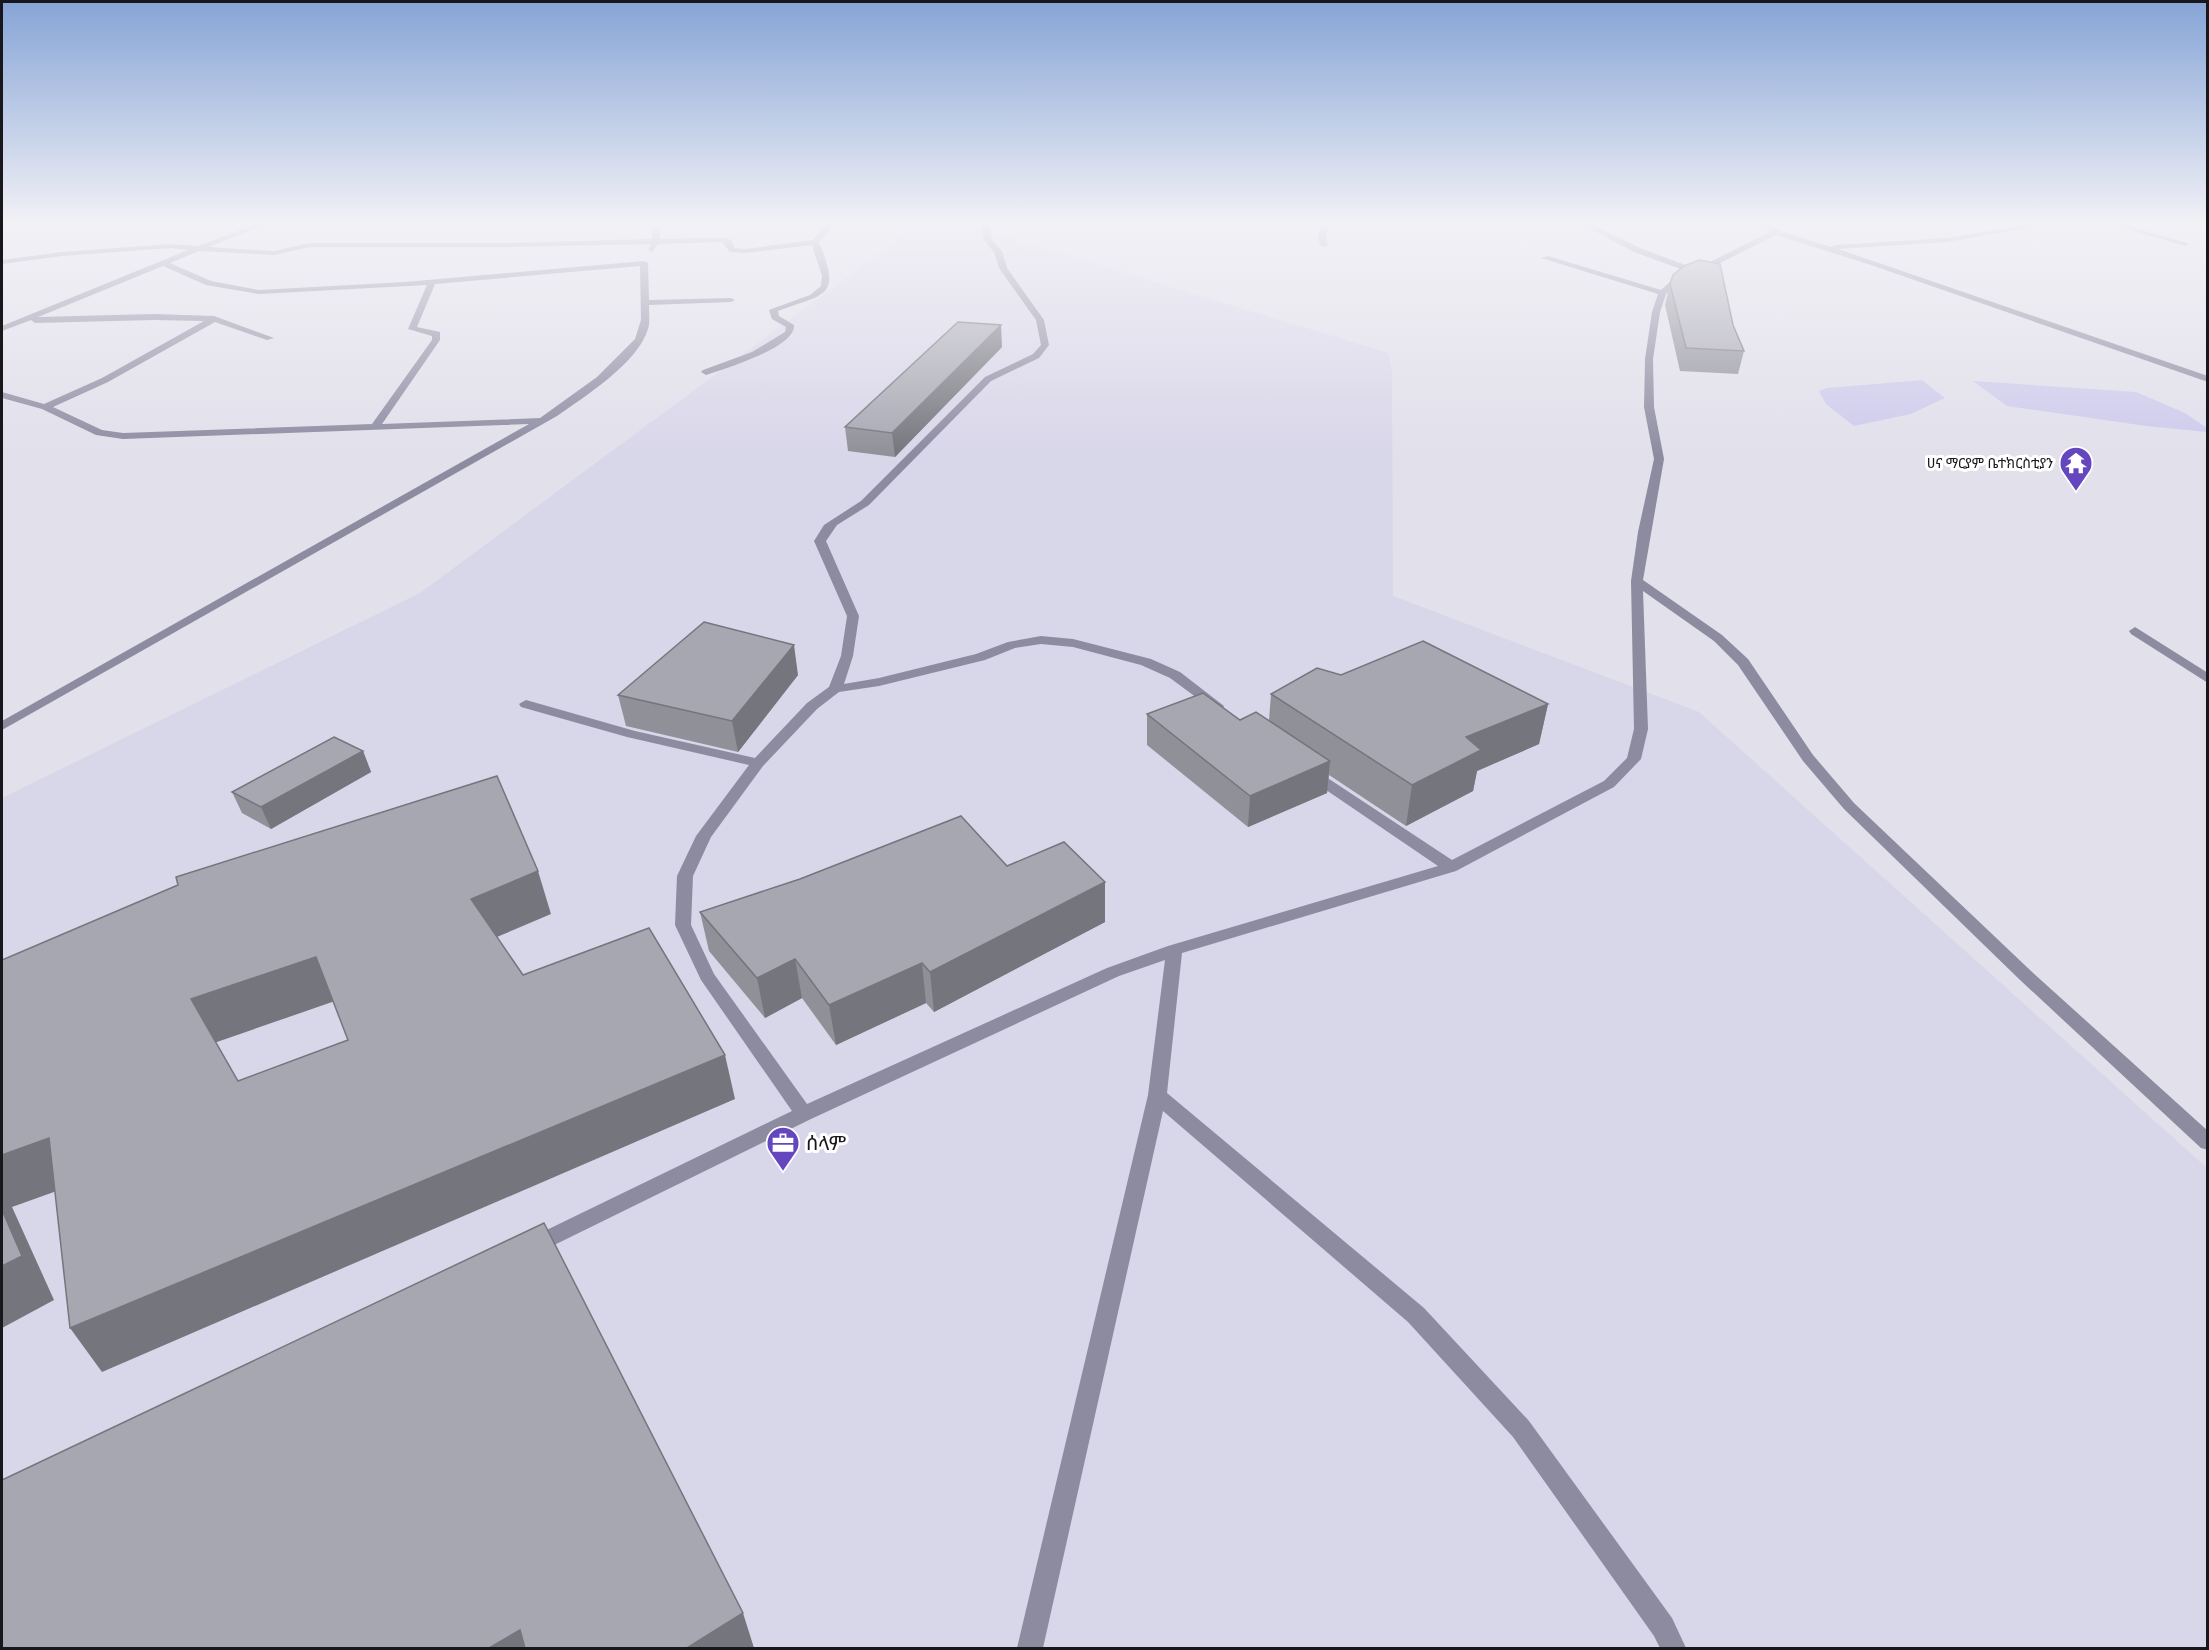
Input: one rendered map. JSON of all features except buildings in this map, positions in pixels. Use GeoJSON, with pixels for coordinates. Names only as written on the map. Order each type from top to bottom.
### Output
{"type":"FeatureCollection","features":[{"type":"Feature","properties":{"kind":"street"},"geometry":{"type":"LineString","coordinates":[[2,330],[71,301]]}},
{"type":"Feature","properties":{"kind":"street"},"geometry":{"type":"LineString","coordinates":[[376,426],[436,340],[436,334],[431,331],[412,328],[423,301]]}},
{"type":"Feature","properties":{"kind":"street"},"geometry":{"type":"LineString","coordinates":[[2,726],[561,410],[606,374],[637,344],[644,330],[646,303],[703,301]]}},
{"type":"Feature","properties":{"kind":"street"},"geometry":{"type":"LineString","coordinates":[[706,372],[785,339],[790,334],[791,328],[788,323],[775,317],[773,310],[803,301]]}},
{"type":"Feature","properties":{"kind":"street"},"geometry":{"type":"LineString","coordinates":[[835,689],[847,656],[853,616],[820,541],[824,530],[865,503],[988,379],[1036,356],[1045,345],[1040,320],[1027,301]]}},
{"type":"Feature","properties":{"kind":"street"},"geometry":{"type":"LineString","coordinates":[[516,1255],[804,1114],[1113,972],[1174,950],[1451,867],[1609,784],[1634,759],[1641,729],[1637,580],[1659,459],[1647,386],[1654,324],[1660,301]]}},
{"type":"Feature","properties":{"kind":"street"},"geometry":{"type":"LineString","coordinates":[[1979,301],[2208,379]]}},
{"type":"Feature","properties":{"kind":"street"},"geometry":{"type":"LineString","coordinates":[[26,320],[154,317],[214,319],[270,338]]}},
{"type":"Feature","properties":{"kind":"street"},"geometry":{"type":"LineString","coordinates":[[45,407],[114,375],[214,319]]}},
{"type":"Feature","properties":{"kind":"street"},"geometry":{"type":"LineString","coordinates":[[2,395],[45,407],[100,433],[123,436],[542,421]]}},
{"type":"Feature","properties":{"kind":"street"},"geometry":{"type":"LineString","coordinates":[[1637,580],[1718,638],[1743,662],[1808,758],[1849,806],[2025,975],[2208,1143]]}},
{"type":"Feature","properties":{"kind":"street"},"geometry":{"type":"LineString","coordinates":[[2135,631],[2208,679]]}},
{"type":"Feature","properties":{"kind":"street"},"geometry":{"type":"LineString","coordinates":[[804,1114],[707,976],[683,925],[685,876],[704,836],[758,763],[812,706],[835,689],[879,682],[980,657],[1012,645],[1041,640],[1072,643],[1146,662],[1175,675],[1232,717]]}},
{"type":"Feature","properties":{"kind":"street"},"geometry":{"type":"LineString","coordinates":[[526,704],[632,734],[758,763]]}},
{"type":"Feature","properties":{"kind":"street"},"geometry":{"type":"LineString","coordinates":[[1299,765],[1451,867]]}},
{"type":"Feature","properties":{"kind":"street"},"geometry":{"type":"LineString","coordinates":[[1030,1648],[1156,1095],[1174,950]]}},
{"type":"Feature","properties":{"kind":"street"},"geometry":{"type":"LineString","coordinates":[[1156,1095],[1416,1314],[1521,1429],[1663,1627],[1673,1648]]}},
{"type":"Feature","properties":{"kind":"shaded area"},"geometry":{"type":"Polygon","coordinates":[[[815,301],[1217,301],[1388,353],[1392,371],[1393,596],[1699,712],[2207,1168],[2207,1648],[2,1648],[2,798],[420,593],[815,301]]]}},
{"type":"Feature","properties":{"kind":"shaded area"},"geometry":{"type":"Polygon","coordinates":[[[1922,380],[1945,398],[1911,414],[1854,426],[1826,404],[1819,391],[1827,388],[1922,380]]]}},
{"type":"Feature","properties":{"kind":"shaded area"},"geometry":{"type":"Polygon","coordinates":[[[1973,381],[2136,392],[2185,413],[2207,428],[2207,432],[2146,426],[2007,406],[1973,381]]]}},
{"type":"Feature","properties":{"kind":"place","name":"ሀና ማርያም ቤተክርስቲያን"},"geometry":{"type":"Point","coordinates":[2076,492]}},
{"type":"Feature","properties":{"kind":"place","name":"ሰላም"},"geometry":{"type":"Point","coordinates":[783,1172]}}]}
